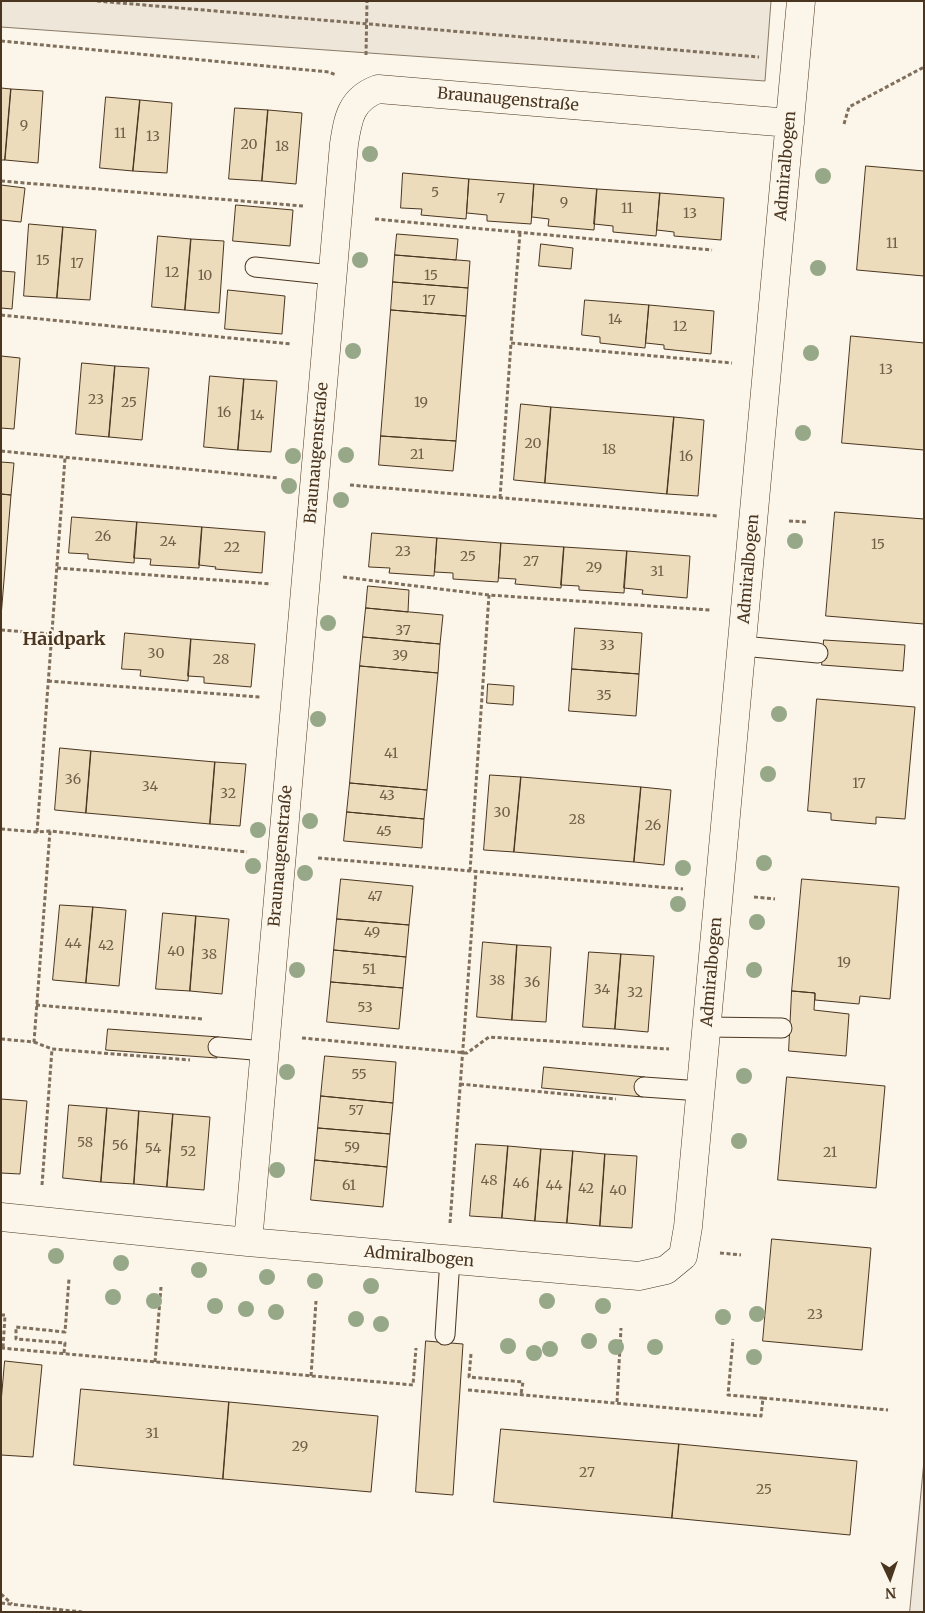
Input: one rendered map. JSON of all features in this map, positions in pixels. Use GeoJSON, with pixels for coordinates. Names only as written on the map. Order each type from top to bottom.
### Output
{"type":"FeatureCollection","features":[{"type":"Feature","properties":{"kind":"street","name":"Admiralbogen"},"geometry":{"type":"LineString","coordinates":[[1,1217],[248,1242],[639,1276],[666,1270],[682,1256],[688,1227],[701,1091],[801,1]]}},
{"type":"Feature","properties":{"kind":"street","name":"Braunaugenstraße"},"geometry":{"type":"LineString","coordinates":[[248,1242],[332,274],[348,122],[353,106],[366,93],[378,89],[790,123]]}},
{"type":"Feature","properties":{"kind":"lane"},"geometry":{"type":"LineString","coordinates":[[255,268],[332,274]]}},
{"type":"Feature","properties":{"kind":"lane"},"geometry":{"type":"LineString","coordinates":[[742,646],[818,653]]}},
{"type":"Feature","properties":{"kind":"lane"},"geometry":{"type":"LineString","coordinates":[[707,1027],[782,1028]]}},
{"type":"Feature","properties":{"kind":"lane"},"geometry":{"type":"LineString","coordinates":[[218,1048],[265,1051]]}},
{"type":"Feature","properties":{"kind":"lane"},"geometry":{"type":"LineString","coordinates":[[644,1087],[701,1091]]}},
{"type":"Feature","properties":{"kind":"lane"},"geometry":{"type":"LineString","coordinates":[[445,1335],[450,1259]]}},
{"type":"Feature","properties":{"kind":"path"},"geometry":{"type":"LineString","coordinates":[[97,1],[760,57]]}},
{"type":"Feature","properties":{"kind":"path"},"geometry":{"type":"LineString","coordinates":[[366,93],[365,23],[367,1]]}},
{"type":"Feature","properties":{"kind":"path"},"geometry":{"type":"LineString","coordinates":[[1,41],[329,72],[366,93]]}},
{"type":"Feature","properties":{"kind":"path"},"geometry":{"type":"LineString","coordinates":[[844,124],[849,107],[924,67]]}},
{"type":"Feature","properties":{"kind":"path"},"geometry":{"type":"LineString","coordinates":[[1,181],[309,207]]}},
{"type":"Feature","properties":{"kind":"path"},"geometry":{"type":"LineString","coordinates":[[375,219],[712,250]]}},
{"type":"Feature","properties":{"kind":"path"},"geometry":{"type":"LineString","coordinates":[[500,498],[520,233]]}},
{"type":"Feature","properties":{"kind":"path"},"geometry":{"type":"LineString","coordinates":[[1,315],[297,344]]}},
{"type":"Feature","properties":{"kind":"path"},"geometry":{"type":"LineString","coordinates":[[511,343],[733,364]]}},
{"type":"Feature","properties":{"kind":"path"},"geometry":{"type":"LineString","coordinates":[[1,451],[314,482],[753,520],[808,522]]}},
{"type":"Feature","properties":{"kind":"path"},"geometry":{"type":"LineString","coordinates":[[36,832],[65,458]]}},
{"type":"Feature","properties":{"kind":"path"},"geometry":{"type":"LineString","coordinates":[[57,568],[305,586]]}},
{"type":"Feature","properties":{"kind":"path"},"geometry":{"type":"LineString","coordinates":[[343,577],[489,595],[711,610]]}},
{"type":"Feature","properties":{"kind":"path"},"geometry":{"type":"LineString","coordinates":[[470,871],[489,595]]}},
{"type":"Feature","properties":{"kind":"path"},"geometry":{"type":"LineString","coordinates":[[1,630],[52,634]]}},
{"type":"Feature","properties":{"kind":"path"},"geometry":{"type":"LineString","coordinates":[[48,681],[265,698]]}},
{"type":"Feature","properties":{"kind":"path"},"geometry":{"type":"LineString","coordinates":[[1,829],[36,832],[50,831],[282,856],[719,892],[774,899]]}},
{"type":"Feature","properties":{"kind":"path"},"geometry":{"type":"LineString","coordinates":[[34,1042],[50,831]]}},
{"type":"Feature","properties":{"kind":"path"},"geometry":{"type":"LineString","coordinates":[[449,1226],[476,872]]}},
{"type":"Feature","properties":{"kind":"path"},"geometry":{"type":"LineString","coordinates":[[36,1005],[208,1020]]}},
{"type":"Feature","properties":{"kind":"path"},"geometry":{"type":"LineString","coordinates":[[302,1038],[462,1053],[467,1053],[489,1038],[672,1049]]}},
{"type":"Feature","properties":{"kind":"path"},"geometry":{"type":"LineString","coordinates":[[1,1039],[34,1042],[52,1048],[196,1061]]}},
{"type":"Feature","properties":{"kind":"path"},"geometry":{"type":"LineString","coordinates":[[42,1187],[52,1048]]}},
{"type":"Feature","properties":{"kind":"path"},"geometry":{"type":"LineString","coordinates":[[460,1084],[618,1099]]}},
{"type":"Feature","properties":{"kind":"path"},"geometry":{"type":"LineString","coordinates":[[64,1353],[65,1343],[16,1338],[16,1327],[66,1332],[69,1279]]}},
{"type":"Feature","properties":{"kind":"path"},"geometry":{"type":"LineString","coordinates":[[154,1362],[161,1287]]}},
{"type":"Feature","properties":{"kind":"path"},"geometry":{"type":"LineString","coordinates":[[311,1376],[316,1301]]}},
{"type":"Feature","properties":{"kind":"path"},"geometry":{"type":"LineString","coordinates":[[1,1315],[5,1315],[2,1348],[412,1385],[413,1372]]}},
{"type":"Feature","properties":{"kind":"path"},"geometry":{"type":"LineString","coordinates":[[617,1402],[621,1328]]}},
{"type":"Feature","properties":{"kind":"path"},"geometry":{"type":"LineString","coordinates":[[733,1338],[728,1395],[888,1410]]}},
{"type":"Feature","properties":{"kind":"path"},"geometry":{"type":"LineString","coordinates":[[472,1351],[469,1377],[523,1382],[521,1394]]}},
{"type":"Feature","properties":{"kind":"path"},"geometry":{"type":"LineString","coordinates":[[468,1390],[761,1416],[762,1398]]}},
{"type":"Feature","properties":{"kind":"path"},"geometry":{"type":"LineString","coordinates":[[1,1594],[13,1604]]}},
{"type":"Feature","properties":{"kind":"path"},"geometry":{"type":"LineString","coordinates":[[1,1603],[82,1612]]}},
{"type":"Feature","properties":{"kind":"shaded area"},"geometry":{"type":"Polygon","coordinates":[[[1,1],[771,1],[765,81],[1,27],[1,1]]]}},
{"type":"Feature","properties":{"kind":"shaded area"},"geometry":{"type":"Polygon","coordinates":[[[924,1461],[924,1612],[910,1612],[924,1461]]]}},
{"type":"Feature","properties":{"kind":"building"},"geometry":{"type":"Polygon","coordinates":[[[1,88],[11,89],[5,160],[1,160],[1,88]]]}},
{"type":"Feature","properties":{"kind":"building"},"geometry":{"type":"Polygon","coordinates":[[[11,89],[43,91],[38,163],[5,160],[11,89]]]}},
{"type":"Feature","properties":{"kind":"building"},"geometry":{"type":"Polygon","coordinates":[[[106,97],[140,100],[133,171],[100,168],[106,97]]]}},
{"type":"Feature","properties":{"kind":"building"},"geometry":{"type":"Polygon","coordinates":[[[140,100],[172,103],[167,173],[133,171],[140,100]]]}},
{"type":"Feature","properties":{"kind":"building"},"geometry":{"type":"Polygon","coordinates":[[[235,108],[268,110],[262,181],[229,179],[235,108]]]}},
{"type":"Feature","properties":{"kind":"building"},"geometry":{"type":"Polygon","coordinates":[[[268,110],[302,113],[296,184],[262,181],[268,110]]]}},
{"type":"Feature","properties":{"kind":"building"},"geometry":{"type":"Polygon","coordinates":[[[866,166],[924,171],[924,276],[857,270],[866,166]]]}},
{"type":"Feature","properties":{"kind":"building"},"geometry":{"type":"Polygon","coordinates":[[[403,173],[469,179],[466,219],[421,215],[422,209],[401,208],[403,173]]]}},
{"type":"Feature","properties":{"kind":"building"},"geometry":{"type":"Polygon","coordinates":[[[469,179],[534,184],[531,224],[487,221],[487,215],[467,213],[469,179]]]}},
{"type":"Feature","properties":{"kind":"building"},"geometry":{"type":"Polygon","coordinates":[[[534,184],[597,189],[594,230],[548,226],[549,219],[532,217],[534,184]]]}},
{"type":"Feature","properties":{"kind":"building"},"geometry":{"type":"Polygon","coordinates":[[[1,185],[25,188],[21,222],[1,220],[1,185]]]}},
{"type":"Feature","properties":{"kind":"building"},"geometry":{"type":"Polygon","coordinates":[[[597,189],[660,193],[656,236],[613,232],[613,226],[594,224],[597,189]]]}},
{"type":"Feature","properties":{"kind":"building"},"geometry":{"type":"Polygon","coordinates":[[[660,193],[724,198],[721,240],[674,236],[674,232],[657,230],[660,193]]]}},
{"type":"Feature","properties":{"kind":"building"},"geometry":{"type":"Polygon","coordinates":[[[236,205],[293,210],[290,246],[233,241],[236,205]]]}},
{"type":"Feature","properties":{"kind":"building"},"geometry":{"type":"Polygon","coordinates":[[[29,224],[63,227],[57,298],[24,296],[29,224]]]}},
{"type":"Feature","properties":{"kind":"building"},"geometry":{"type":"Polygon","coordinates":[[[63,227],[96,230],[90,300],[57,298],[63,227]]]}},
{"type":"Feature","properties":{"kind":"building"},"geometry":{"type":"Polygon","coordinates":[[[397,234],[458,239],[456,260],[395,255],[397,234]]]}},
{"type":"Feature","properties":{"kind":"building"},"geometry":{"type":"Polygon","coordinates":[[[158,236],[191,239],[185,310],[152,307],[158,236]]]}},
{"type":"Feature","properties":{"kind":"building"},"geometry":{"type":"Polygon","coordinates":[[[191,239],[224,241],[219,313],[185,310],[191,239]]]}},
{"type":"Feature","properties":{"kind":"building"},"geometry":{"type":"Polygon","coordinates":[[[541,244],[573,248],[571,269],[539,266],[541,244]]]}},
{"type":"Feature","properties":{"kind":"building"},"geometry":{"type":"Polygon","coordinates":[[[395,255],[470,261],[468,288],[393,282],[395,255]]]}},
{"type":"Feature","properties":{"kind":"building"},"geometry":{"type":"Polygon","coordinates":[[[1,271],[15,272],[12,309],[1,308],[1,271]]]}},
{"type":"Feature","properties":{"kind":"building"},"geometry":{"type":"Polygon","coordinates":[[[393,282],[468,288],[466,316],[391,310],[393,282]]]}},
{"type":"Feature","properties":{"kind":"building"},"geometry":{"type":"Polygon","coordinates":[[[228,290],[285,296],[282,334],[225,329],[228,290]]]}},
{"type":"Feature","properties":{"kind":"building"},"geometry":{"type":"Polygon","coordinates":[[[585,300],[649,305],[645,348],[600,343],[600,337],[582,335],[585,300]]]}},
{"type":"Feature","properties":{"kind":"building"},"geometry":{"type":"Polygon","coordinates":[[[649,305],[714,311],[711,354],[664,349],[664,345],[646,343],[649,305]]]}},
{"type":"Feature","properties":{"kind":"building"},"geometry":{"type":"Polygon","coordinates":[[[391,310],[466,316],[456,441],[381,436],[391,310]]]}},
{"type":"Feature","properties":{"kind":"building"},"geometry":{"type":"Polygon","coordinates":[[[851,336],[924,343],[924,450],[842,443],[851,336]]]}},
{"type":"Feature","properties":{"kind":"building"},"geometry":{"type":"Polygon","coordinates":[[[1,356],[20,358],[14,429],[1,428],[1,356]]]}},
{"type":"Feature","properties":{"kind":"building"},"geometry":{"type":"Polygon","coordinates":[[[82,363],[115,366],[109,437],[76,434],[82,363]]]}},
{"type":"Feature","properties":{"kind":"building"},"geometry":{"type":"Polygon","coordinates":[[[115,366],[149,368],[142,440],[109,437],[115,366]]]}},
{"type":"Feature","properties":{"kind":"building"},"geometry":{"type":"Polygon","coordinates":[[[210,376],[244,379],[238,450],[204,447],[210,376]]]}},
{"type":"Feature","properties":{"kind":"building"},"geometry":{"type":"Polygon","coordinates":[[[244,379],[277,381],[271,452],[238,450],[244,379]]]}},
{"type":"Feature","properties":{"kind":"building"},"geometry":{"type":"Polygon","coordinates":[[[521,404],[551,407],[545,483],[514,480],[521,404]]]}},
{"type":"Feature","properties":{"kind":"building"},"geometry":{"type":"Polygon","coordinates":[[[551,407],[674,417],[667,494],[545,483],[551,407]]]}},
{"type":"Feature","properties":{"kind":"building"},"geometry":{"type":"Polygon","coordinates":[[[674,417],[704,420],[698,496],[667,494],[674,417]]]}},
{"type":"Feature","properties":{"kind":"building"},"geometry":{"type":"Polygon","coordinates":[[[381,436],[456,441],[453,471],[379,465],[381,436]]]}},
{"type":"Feature","properties":{"kind":"building"},"geometry":{"type":"Polygon","coordinates":[[[1,462],[14,463],[11,495],[1,494],[1,462]]]}},
{"type":"Feature","properties":{"kind":"building"},"geometry":{"type":"Polygon","coordinates":[[[1,494],[11,495],[1,617],[1,494]]]}},
{"type":"Feature","properties":{"kind":"building"},"geometry":{"type":"Polygon","coordinates":[[[835,512],[924,519],[924,624],[826,616],[835,512]]]}},
{"type":"Feature","properties":{"kind":"building"},"geometry":{"type":"Polygon","coordinates":[[[72,517],[137,522],[134,563],[88,559],[88,554],[69,553],[72,517]]]}},
{"type":"Feature","properties":{"kind":"building"},"geometry":{"type":"Polygon","coordinates":[[[137,522],[202,527],[199,568],[150,565],[151,559],[134,558],[137,522]]]}},
{"type":"Feature","properties":{"kind":"building"},"geometry":{"type":"Polygon","coordinates":[[[202,527],[265,532],[262,573],[215,569],[216,567],[199,565],[202,527]]]}},
{"type":"Feature","properties":{"kind":"building"},"geometry":{"type":"Polygon","coordinates":[[[372,533],[437,538],[434,576],[389,573],[390,568],[369,567],[372,533]]]}},
{"type":"Feature","properties":{"kind":"building"},"geometry":{"type":"Polygon","coordinates":[[[437,538],[501,543],[498,582],[453,579],[453,573],[435,572],[437,538]]]}},
{"type":"Feature","properties":{"kind":"building"},"geometry":{"type":"Polygon","coordinates":[[[501,543],[564,547],[561,588],[515,584],[516,579],[499,578],[501,543]]]}},
{"type":"Feature","properties":{"kind":"building"},"geometry":{"type":"Polygon","coordinates":[[[564,547],[627,551],[624,593],[579,590],[579,586],[561,585],[564,547]]]}},
{"type":"Feature","properties":{"kind":"building"},"geometry":{"type":"Polygon","coordinates":[[[627,551],[690,556],[687,598],[642,594],[643,590],[624,588],[627,551]]]}},
{"type":"Feature","properties":{"kind":"building"},"geometry":{"type":"Polygon","coordinates":[[[368,586],[409,590],[408,612],[366,608],[368,586]]]}},
{"type":"Feature","properties":{"kind":"building"},"geometry":{"type":"Polygon","coordinates":[[[366,608],[443,615],[440,644],[363,637],[366,608]]]}},
{"type":"Feature","properties":{"kind":"building"},"geometry":{"type":"Polygon","coordinates":[[[575,628],[642,633],[639,674],[572,669],[575,628]]]}},
{"type":"Feature","properties":{"kind":"building"},"geometry":{"type":"Polygon","coordinates":[[[125,633],[191,639],[188,681],[140,676],[141,670],[122,669],[125,633]]]}},
{"type":"Feature","properties":{"kind":"building"},"geometry":{"type":"Polygon","coordinates":[[[363,637],[440,644],[438,673],[360,666],[363,637]]]}},
{"type":"Feature","properties":{"kind":"building"},"geometry":{"type":"Polygon","coordinates":[[[191,639],[255,644],[251,687],[204,683],[204,677],[188,676],[191,639]]]}},
{"type":"Feature","properties":{"kind":"building"},"geometry":{"type":"Polygon","coordinates":[[[824,640],[905,645],[903,671],[822,665],[824,640]]]}},
{"type":"Feature","properties":{"kind":"building"},"geometry":{"type":"Polygon","coordinates":[[[360,666],[438,673],[427,790],[350,783],[360,666]]]}},
{"type":"Feature","properties":{"kind":"building"},"geometry":{"type":"Polygon","coordinates":[[[572,669],[639,674],[636,716],[569,711],[572,669]]]}},
{"type":"Feature","properties":{"kind":"building"},"geometry":{"type":"Polygon","coordinates":[[[488,684],[514,686],[513,705],[487,703],[488,684]]]}},
{"type":"Feature","properties":{"kind":"building"},"geometry":{"type":"Polygon","coordinates":[[[817,699],[915,707],[905,819],[876,817],[876,824],[831,820],[831,813],[808,811],[817,699]]]}},
{"type":"Feature","properties":{"kind":"building"},"geometry":{"type":"Polygon","coordinates":[[[60,748],[91,751],[86,813],[55,810],[60,748]]]}},
{"type":"Feature","properties":{"kind":"building"},"geometry":{"type":"Polygon","coordinates":[[[91,751],[215,762],[210,824],[86,813],[91,751]]]}},
{"type":"Feature","properties":{"kind":"building"},"geometry":{"type":"Polygon","coordinates":[[[215,762],[246,764],[240,826],[210,824],[215,762]]]}},
{"type":"Feature","properties":{"kind":"building"},"geometry":{"type":"Polygon","coordinates":[[[490,775],[521,777],[514,852],[484,850],[490,775]]]}},
{"type":"Feature","properties":{"kind":"building"},"geometry":{"type":"Polygon","coordinates":[[[521,777],[641,787],[634,862],[514,852],[521,777]]]}},
{"type":"Feature","properties":{"kind":"building"},"geometry":{"type":"Polygon","coordinates":[[[350,783],[427,790],[424,819],[347,812],[350,783]]]}},
{"type":"Feature","properties":{"kind":"building"},"geometry":{"type":"Polygon","coordinates":[[[641,787],[671,790],[664,865],[634,862],[641,787]]]}},
{"type":"Feature","properties":{"kind":"building"},"geometry":{"type":"Polygon","coordinates":[[[347,812],[424,819],[422,848],[344,841],[347,812]]]}},
{"type":"Feature","properties":{"kind":"building"},"geometry":{"type":"Polygon","coordinates":[[[341,879],[413,886],[409,925],[337,919],[341,879]]]}},
{"type":"Feature","properties":{"kind":"building"},"geometry":{"type":"Polygon","coordinates":[[[802,879],[899,887],[890,999],[860,996],[859,1004],[815,1000],[815,993],[792,991],[802,879]]]}},
{"type":"Feature","properties":{"kind":"building"},"geometry":{"type":"Polygon","coordinates":[[[60,905],[93,907],[86,983],[53,980],[60,905]]]}},
{"type":"Feature","properties":{"kind":"building"},"geometry":{"type":"Polygon","coordinates":[[[93,907],[126,910],[119,986],[86,983],[93,907]]]}},
{"type":"Feature","properties":{"kind":"building"},"geometry":{"type":"Polygon","coordinates":[[[163,913],[196,916],[190,991],[156,989],[163,913]]]}},
{"type":"Feature","properties":{"kind":"building"},"geometry":{"type":"Polygon","coordinates":[[[196,916],[229,919],[222,994],[190,991],[196,916]]]}},
{"type":"Feature","properties":{"kind":"building"},"geometry":{"type":"Polygon","coordinates":[[[337,919],[409,925],[406,957],[334,950],[337,919]]]}},
{"type":"Feature","properties":{"kind":"building"},"geometry":{"type":"Polygon","coordinates":[[[483,942],[517,945],[512,1020],[477,1017],[483,942]]]}},
{"type":"Feature","properties":{"kind":"building"},"geometry":{"type":"Polygon","coordinates":[[[517,945],[551,947],[546,1022],[512,1020],[517,945]]]}},
{"type":"Feature","properties":{"kind":"building"},"geometry":{"type":"Polygon","coordinates":[[[334,950],[406,957],[403,988],[331,982],[334,950]]]}},
{"type":"Feature","properties":{"kind":"building"},"geometry":{"type":"Polygon","coordinates":[[[589,952],[621,954],[615,1029],[583,1027],[589,952]]]}},
{"type":"Feature","properties":{"kind":"building"},"geometry":{"type":"Polygon","coordinates":[[[621,954],[654,956],[648,1032],[615,1029],[621,954]]]}},
{"type":"Feature","properties":{"kind":"building"},"geometry":{"type":"Polygon","coordinates":[[[331,982],[403,988],[399,1029],[327,1022],[331,982]]]}},
{"type":"Feature","properties":{"kind":"building"},"geometry":{"type":"Polygon","coordinates":[[[792,991],[815,993],[814,1010],[849,1014],[846,1056],[789,1051],[792,991]]]}},
{"type":"Feature","properties":{"kind":"building"},"geometry":{"type":"Polygon","coordinates":[[[108,1029],[219,1037],[217,1058],[106,1050],[108,1029]]]}},
{"type":"Feature","properties":{"kind":"building"},"geometry":{"type":"Polygon","coordinates":[[[325,1056],[396,1062],[393,1103],[321,1096],[325,1056]]]}},
{"type":"Feature","properties":{"kind":"building"},"geometry":{"type":"Polygon","coordinates":[[[544,1067],[645,1077],[643,1097],[542,1088],[544,1067]]]}},
{"type":"Feature","properties":{"kind":"building"},"geometry":{"type":"Polygon","coordinates":[[[787,1077],[885,1086],[876,1188],[778,1180],[787,1077]]]}},
{"type":"Feature","properties":{"kind":"building"},"geometry":{"type":"Polygon","coordinates":[[[321,1096],[393,1103],[390,1134],[318,1128],[321,1096]]]}},
{"type":"Feature","properties":{"kind":"building"},"geometry":{"type":"Polygon","coordinates":[[[1,1099],[27,1101],[20,1174],[1,1173],[1,1099]]]}},
{"type":"Feature","properties":{"kind":"building"},"geometry":{"type":"Polygon","coordinates":[[[69,1105],[107,1108],[101,1182],[63,1178],[69,1105]]]}},
{"type":"Feature","properties":{"kind":"building"},"geometry":{"type":"Polygon","coordinates":[[[107,1108],[139,1111],[134,1184],[101,1182],[107,1108]]]}},
{"type":"Feature","properties":{"kind":"building"},"geometry":{"type":"Polygon","coordinates":[[[139,1111],[173,1114],[167,1187],[134,1184],[139,1111]]]}},
{"type":"Feature","properties":{"kind":"building"},"geometry":{"type":"Polygon","coordinates":[[[173,1114],[210,1117],[204,1190],[167,1187],[173,1114]]]}},
{"type":"Feature","properties":{"kind":"building"},"geometry":{"type":"Polygon","coordinates":[[[318,1128],[390,1134],[387,1167],[315,1160],[318,1128]]]}},
{"type":"Feature","properties":{"kind":"building"},"geometry":{"type":"Polygon","coordinates":[[[476,1144],[508,1146],[502,1218],[470,1216],[476,1144]]]}},
{"type":"Feature","properties":{"kind":"building"},"geometry":{"type":"Polygon","coordinates":[[[508,1146],[541,1149],[535,1221],[502,1218],[508,1146]]]}},
{"type":"Feature","properties":{"kind":"building"},"geometry":{"type":"Polygon","coordinates":[[[541,1149],[573,1151],[567,1223],[535,1221],[541,1149]]]}},
{"type":"Feature","properties":{"kind":"building"},"geometry":{"type":"Polygon","coordinates":[[[573,1151],[605,1154],[600,1226],[567,1223],[573,1151]]]}},
{"type":"Feature","properties":{"kind":"building"},"geometry":{"type":"Polygon","coordinates":[[[605,1154],[637,1156],[632,1228],[600,1226],[605,1154]]]}},
{"type":"Feature","properties":{"kind":"building"},"geometry":{"type":"Polygon","coordinates":[[[315,1160],[387,1167],[383,1207],[311,1200],[315,1160]]]}},
{"type":"Feature","properties":{"kind":"building"},"geometry":{"type":"Polygon","coordinates":[[[772,1239],[871,1248],[862,1350],[763,1341],[772,1239]]]}},
{"type":"Feature","properties":{"kind":"building"},"geometry":{"type":"Polygon","coordinates":[[[426,1341],[463,1344],[453,1495],[416,1492],[426,1341]]]}},
{"type":"Feature","properties":{"kind":"building"},"geometry":{"type":"Polygon","coordinates":[[[5,1361],[42,1365],[33,1457],[1,1455],[1,1403],[5,1361]]]}},
{"type":"Feature","properties":{"kind":"building"},"geometry":{"type":"Polygon","coordinates":[[[81,1389],[229,1402],[223,1479],[74,1465],[81,1389]]]}},
{"type":"Feature","properties":{"kind":"building"},"geometry":{"type":"Polygon","coordinates":[[[229,1402],[378,1416],[371,1492],[223,1479],[229,1402]]]}},
{"type":"Feature","properties":{"kind":"building"},"geometry":{"type":"Polygon","coordinates":[[[501,1429],[679,1444],[672,1518],[494,1502],[501,1429]]]}},
{"type":"Feature","properties":{"kind":"building"},"geometry":{"type":"Polygon","coordinates":[[[679,1444],[857,1461],[850,1535],[672,1518],[679,1444]]]}},
{"type":"Feature","properties":{"kind":"district","name":"Haidpark"},"geometry":{"type":"Point","coordinates":[64,640]}}]}
